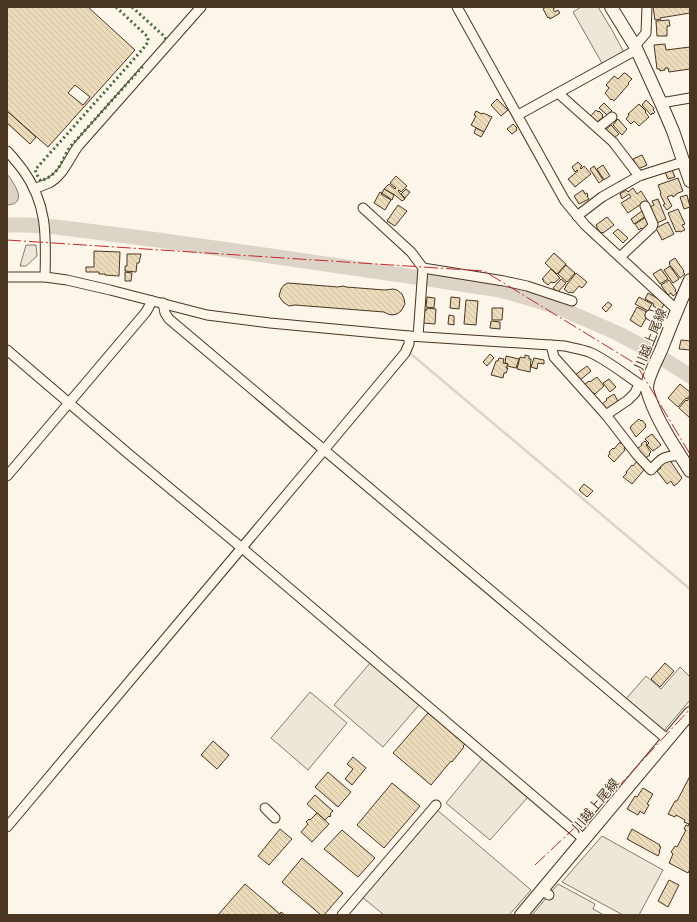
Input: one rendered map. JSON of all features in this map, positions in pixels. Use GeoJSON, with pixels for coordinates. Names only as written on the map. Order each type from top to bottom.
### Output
{"type":"FeatureCollection","features":[{"type":"Feature","properties":{"kind":"main road"},"geometry":{"type":"LineString","coordinates":[[611,7],[635,48],[662,104],[690,181]]}},
{"type":"Feature","properties":{"kind":"main road","name":"川越上尾線"},"geometry":{"type":"LineString","coordinates":[[690,280],[648,383],[643,386],[653,408],[690,471]]}},
{"type":"Feature","properties":{"kind":"main road","name":"川越上尾線"},"geometry":{"type":"LineString","coordinates":[[522,915],[546,892],[585,840],[690,713]]}},
{"type":"Feature","properties":{"kind":"street"},"geometry":{"type":"LineString","coordinates":[[34,188],[50,183],[59,176],[79,145],[201,7]]}},
{"type":"Feature","properties":{"kind":"street"},"geometry":{"type":"LineString","coordinates":[[456,7],[565,201],[585,225],[677,310]]}},
{"type":"Feature","properties":{"kind":"street"},"geometry":{"type":"LineString","coordinates":[[518,115],[635,48],[646,33],[647,7]]}},
{"type":"Feature","properties":{"kind":"street"},"geometry":{"type":"LineString","coordinates":[[558,93],[613,142],[639,176]]}},
{"type":"Feature","properties":{"kind":"street"},"geometry":{"type":"LineString","coordinates":[[662,104],[690,98]]}},
{"type":"Feature","properties":{"kind":"street"},"geometry":{"type":"LineString","coordinates":[[598,128],[612,117]]}},
{"type":"Feature","properties":{"kind":"street"},"geometry":{"type":"LineString","coordinates":[[7,152],[31,182],[40,204],[44,218],[46,235],[45,277]]}},
{"type":"Feature","properties":{"kind":"street"},"geometry":{"type":"LineString","coordinates":[[577,216],[602,197],[639,176],[683,162]]}},
{"type":"Feature","properties":{"kind":"street"},"geometry":{"type":"LineString","coordinates":[[620,257],[652,227],[653,224],[645,206]]}},
{"type":"Feature","properties":{"kind":"street"},"geometry":{"type":"LineString","coordinates":[[7,827],[405,353],[413,336],[422,285],[423,269],[411,252],[363,208]]}},
{"type":"Feature","properties":{"kind":"street"},"geometry":{"type":"LineString","coordinates":[[423,269],[504,281],[527,286],[572,302]]}},
{"type":"Feature","properties":{"kind":"street"},"geometry":{"type":"LineString","coordinates":[[7,277],[45,277],[67,280],[152,300],[207,315],[270,323],[413,336],[565,346],[587,352],[614,366],[643,386],[628,400],[606,415]]}},
{"type":"Feature","properties":{"kind":"street"},"geometry":{"type":"LineString","coordinates":[[7,476],[146,312],[152,300]]}},
{"type":"Feature","properties":{"kind":"street"},"geometry":{"type":"LineString","coordinates":[[163,303],[165,312],[169,319],[668,740]]}},
{"type":"Feature","properties":{"kind":"street"},"geometry":{"type":"LineString","coordinates":[[650,315],[670,326]]}},
{"type":"Feature","properties":{"kind":"street"},"geometry":{"type":"LineString","coordinates":[[552,345],[554,357],[606,415],[651,470],[664,457],[680,455]]}},
{"type":"Feature","properties":{"kind":"street"},"geometry":{"type":"LineString","coordinates":[[7,350],[585,840]]}},
{"type":"Feature","properties":{"kind":"street"},"geometry":{"type":"LineString","coordinates":[[342,915],[436,805]]}},
{"type":"Feature","properties":{"kind":"street"},"geometry":{"type":"LineString","coordinates":[[265,808],[275,818]]}},
{"type":"Feature","properties":{"kind":"shaded area"},"geometry":{"type":"Polygon","coordinates":[[[581,7],[598,7],[625,54],[603,65],[573,12],[581,7]]]}},
{"type":"Feature","properties":{"kind":"shaded area"},"geometry":{"type":"Polygon","coordinates":[[[7,174],[13,182],[19,197],[14,204],[7,205],[7,174]]]}},
{"type":"Feature","properties":{"kind":"shaded area"},"geometry":{"type":"Polygon","coordinates":[[[26,245],[36,245],[37,256],[26,266],[20,266],[26,245]]]}},
{"type":"Feature","properties":{"kind":"shaded area"},"geometry":{"type":"Polygon","coordinates":[[[370,663],[419,705],[383,747],[334,705],[370,663]]]}},
{"type":"Feature","properties":{"kind":"shaded area"},"geometry":{"type":"Polygon","coordinates":[[[680,667],[690,677],[690,700],[663,732],[625,700],[646,676],[661,689],[680,667]]]}},
{"type":"Feature","properties":{"kind":"shaded area"},"geometry":{"type":"Polygon","coordinates":[[[310,692],[347,723],[308,770],[271,738],[310,692]]]}},
{"type":"Feature","properties":{"kind":"shaded area"},"geometry":{"type":"Polygon","coordinates":[[[483,758],[528,797],[490,840],[446,803],[483,758]]]}},
{"type":"Feature","properties":{"kind":"shaded area"},"geometry":{"type":"Polygon","coordinates":[[[436,809],[531,890],[509,915],[384,915],[362,897],[436,809]]]}},
{"type":"Feature","properties":{"kind":"shaded area"},"geometry":{"type":"Polygon","coordinates":[[[602,836],[663,870],[639,915],[623,915],[562,882],[602,836]]]}},
{"type":"Feature","properties":{"kind":"shaded area"},"geometry":{"type":"Polygon","coordinates":[[[558,884],[595,904],[593,909],[604,915],[532,915],[558,884]]]}},
{"type":"Feature","properties":{"kind":"building"},"geometry":{"type":"Polygon","coordinates":[[[7,7],[88,7],[135,50],[48,147],[7,111],[7,7]],[[75,85],[68,93],[83,105],[90,97],[75,85]]]}},
{"type":"Feature","properties":{"kind":"building"},"geometry":{"type":"Polygon","coordinates":[[[546,7],[556,7],[553,9],[555,12],[558,10],[560,13],[550,19],[543,9],[546,7]]]}},
{"type":"Feature","properties":{"kind":"building"},"geometry":{"type":"Polygon","coordinates":[[[653,7],[690,7],[690,13],[655,20],[653,7]]]}},
{"type":"Feature","properties":{"kind":"building"},"geometry":{"type":"Polygon","coordinates":[[[669,20],[670,26],[667,26],[667,36],[657,36],[656,21],[669,20]]]}},
{"type":"Feature","properties":{"kind":"building"},"geometry":{"type":"Polygon","coordinates":[[[665,44],[666,50],[690,47],[690,69],[669,72],[668,68],[660,71],[660,69],[657,69],[654,45],[665,44]]]}},
{"type":"Feature","properties":{"kind":"building"},"geometry":{"type":"Polygon","coordinates":[[[624,73],[632,79],[614,101],[612,99],[611,100],[605,93],[609,88],[606,85],[614,76],[618,79],[624,73]]]}},
{"type":"Feature","properties":{"kind":"building"},"geometry":{"type":"Polygon","coordinates":[[[497,99],[508,110],[501,116],[491,105],[497,99]]]}},
{"type":"Feature","properties":{"kind":"building"},"geometry":{"type":"Polygon","coordinates":[[[646,100],[654,108],[653,110],[655,112],[651,115],[642,105],[646,100]]]}},
{"type":"Feature","properties":{"kind":"building"},"geometry":{"type":"Polygon","coordinates":[[[604,103],[612,111],[607,115],[599,108],[604,103]]]}},
{"type":"Feature","properties":{"kind":"building"},"geometry":{"type":"Polygon","coordinates":[[[639,104],[646,111],[645,112],[649,117],[639,126],[634,121],[631,124],[626,119],[629,115],[628,114],[639,104]]]}},
{"type":"Feature","properties":{"kind":"building"},"geometry":{"type":"Polygon","coordinates":[[[596,110],[603,115],[603,117],[597,122],[591,116],[596,110]]]}},
{"type":"Feature","properties":{"kind":"building"},"geometry":{"type":"Polygon","coordinates":[[[7,111],[36,137],[30,144],[7,123],[7,111]]]}},
{"type":"Feature","properties":{"kind":"building"},"geometry":{"type":"Polygon","coordinates":[[[476,111],[492,117],[484,132],[471,125],[476,116],[474,115],[476,111]]]}},
{"type":"Feature","properties":{"kind":"building"},"geometry":{"type":"Polygon","coordinates":[[[618,119],[627,129],[622,135],[613,125],[618,119]]]}},
{"type":"Feature","properties":{"kind":"building"},"geometry":{"type":"Polygon","coordinates":[[[513,124],[517,130],[512,134],[507,129],[513,124]]]}},
{"type":"Feature","properties":{"kind":"building"},"geometry":{"type":"Polygon","coordinates":[[[611,125],[619,134],[614,138],[605,130],[611,125]]]}},
{"type":"Feature","properties":{"kind":"building"},"geometry":{"type":"Polygon","coordinates":[[[476,128],[484,132],[481,137],[474,133],[476,128]]]}},
{"type":"Feature","properties":{"kind":"building"},"geometry":{"type":"Polygon","coordinates":[[[642,155],[647,165],[638,169],[633,159],[642,155]]]}},
{"type":"Feature","properties":{"kind":"building"},"geometry":{"type":"Polygon","coordinates":[[[578,162],[582,166],[580,168],[581,169],[584,166],[591,174],[575,187],[568,179],[578,171],[577,170],[575,172],[572,167],[578,162]]]}},
{"type":"Feature","properties":{"kind":"building"},"geometry":{"type":"Polygon","coordinates":[[[603,165],[610,176],[604,180],[597,169],[603,165]]]}},
{"type":"Feature","properties":{"kind":"building"},"geometry":{"type":"Polygon","coordinates":[[[594,166],[603,180],[599,183],[590,169],[594,166]]]}},
{"type":"Feature","properties":{"kind":"building"},"geometry":{"type":"Polygon","coordinates":[[[672,170],[675,177],[668,179],[665,172],[672,170]]]}},
{"type":"Feature","properties":{"kind":"building"},"geometry":{"type":"Polygon","coordinates":[[[396,176],[407,186],[401,192],[399,190],[398,191],[405,199],[402,201],[384,189],[389,184],[395,189],[396,188],[390,183],[396,176]]]}},
{"type":"Feature","properties":{"kind":"building"},"geometry":{"type":"Polygon","coordinates":[[[678,178],[683,191],[673,197],[672,195],[667,197],[672,206],[667,210],[663,205],[665,204],[660,194],[658,185],[678,178]]]}},
{"type":"Feature","properties":{"kind":"building"},"geometry":{"type":"Polygon","coordinates":[[[633,188],[637,194],[641,191],[648,202],[645,204],[644,202],[628,213],[621,203],[631,197],[629,194],[622,199],[620,194],[626,190],[628,192],[633,188]]]}},
{"type":"Feature","properties":{"kind":"building"},"geometry":{"type":"Polygon","coordinates":[[[384,189],[394,195],[392,200],[382,193],[384,189]]]}},
{"type":"Feature","properties":{"kind":"building"},"geometry":{"type":"Polygon","coordinates":[[[406,189],[410,192],[405,198],[401,194],[406,189]]]}},
{"type":"Feature","properties":{"kind":"building"},"geometry":{"type":"Polygon","coordinates":[[[583,190],[585,194],[587,193],[589,199],[579,204],[574,196],[583,190]]]}},
{"type":"Feature","properties":{"kind":"building"},"geometry":{"type":"Polygon","coordinates":[[[380,192],[391,200],[385,210],[374,203],[380,192]]]}},
{"type":"Feature","properties":{"kind":"building"},"geometry":{"type":"Polygon","coordinates":[[[687,195],[690,207],[684,209],[680,197],[687,195]]]}},
{"type":"Feature","properties":{"kind":"building"},"geometry":{"type":"Polygon","coordinates":[[[658,199],[666,219],[657,223],[650,207],[654,205],[652,201],[658,199]]]}},
{"type":"Feature","properties":{"kind":"building"},"geometry":{"type":"Polygon","coordinates":[[[398,205],[407,211],[395,226],[387,221],[398,205]]]}},
{"type":"Feature","properties":{"kind":"building"},"geometry":{"type":"Polygon","coordinates":[[[678,209],[685,224],[682,225],[685,230],[676,232],[668,213],[678,209]]]}},
{"type":"Feature","properties":{"kind":"building"},"geometry":{"type":"Polygon","coordinates":[[[642,211],[646,216],[634,224],[631,219],[642,211]]]}},
{"type":"Feature","properties":{"kind":"building"},"geometry":{"type":"Polygon","coordinates":[[[607,217],[614,225],[601,233],[596,225],[607,217]]]}},
{"type":"Feature","properties":{"kind":"building"},"geometry":{"type":"Polygon","coordinates":[[[646,217],[650,225],[643,230],[641,228],[639,230],[635,224],[646,217]]]}},
{"type":"Feature","properties":{"kind":"building"},"geometry":{"type":"Polygon","coordinates":[[[668,222],[674,234],[662,240],[656,228],[668,222]]]}},
{"type":"Feature","properties":{"kind":"building"},"geometry":{"type":"Polygon","coordinates":[[[618,229],[628,238],[623,243],[613,233],[618,229]]]}},
{"type":"Feature","properties":{"kind":"building"},"geometry":{"type":"Polygon","coordinates":[[[94,251],[120,252],[119,276],[99,274],[99,272],[86,272],[86,267],[94,267],[94,251]]]}},
{"type":"Feature","properties":{"kind":"building"},"geometry":{"type":"Polygon","coordinates":[[[554,253],[566,264],[557,274],[545,263],[554,253]]]}},
{"type":"Feature","properties":{"kind":"building"},"geometry":{"type":"Polygon","coordinates":[[[127,254],[141,254],[139,263],[137,263],[136,272],[125,271],[125,266],[127,266],[127,254]]]}},
{"type":"Feature","properties":{"kind":"building"},"geometry":{"type":"Polygon","coordinates":[[[675,258],[685,274],[680,278],[669,264],[669,262],[675,258]]]}},
{"type":"Feature","properties":{"kind":"building"},"geometry":{"type":"Polygon","coordinates":[[[566,265],[575,273],[567,282],[558,274],[566,265]]]}},
{"type":"Feature","properties":{"kind":"building"},"geometry":{"type":"Polygon","coordinates":[[[670,266],[679,279],[673,283],[664,270],[670,266]]]}},
{"type":"Feature","properties":{"kind":"building"},"geometry":{"type":"Polygon","coordinates":[[[551,269],[560,278],[554,283],[551,282],[548,285],[542,279],[551,269]]]}},
{"type":"Feature","properties":{"kind":"building"},"geometry":{"type":"Polygon","coordinates":[[[661,269],[668,279],[660,284],[653,274],[661,269]]]}},
{"type":"Feature","properties":{"kind":"building"},"geometry":{"type":"Polygon","coordinates":[[[125,272],[132,273],[131,281],[125,281],[125,272]]]}},
{"type":"Feature","properties":{"kind":"building"},"geometry":{"type":"Polygon","coordinates":[[[576,273],[587,282],[582,288],[579,286],[573,293],[569,293],[564,289],[576,273]]]}},
{"type":"Feature","properties":{"kind":"building"},"geometry":{"type":"Polygon","coordinates":[[[561,279],[566,283],[558,292],[553,288],[561,279]]]}},
{"type":"Feature","properties":{"kind":"building"},"geometry":{"type":"Polygon","coordinates":[[[669,280],[677,293],[673,296],[671,293],[668,295],[661,285],[669,280]]]}},
{"type":"Feature","properties":{"kind":"building"},"geometry":{"type":"Polygon","coordinates":[[[288,283],[385,290],[393,289],[402,294],[405,304],[401,311],[392,315],[384,312],[295,305],[289,306],[283,302],[279,296],[281,289],[288,283]]]}},
{"type":"Feature","properties":{"kind":"building"},"geometry":{"type":"Polygon","coordinates":[[[648,293],[662,301],[661,302],[664,304],[661,310],[653,306],[654,304],[645,299],[648,293]]]}},
{"type":"Feature","properties":{"kind":"building"},"geometry":{"type":"Polygon","coordinates":[[[427,297],[435,298],[434,308],[426,307],[427,297]]]}},
{"type":"Feature","properties":{"kind":"building"},"geometry":{"type":"Polygon","coordinates":[[[451,297],[460,298],[459,309],[450,308],[451,297]]]}},
{"type":"Feature","properties":{"kind":"building"},"geometry":{"type":"Polygon","coordinates":[[[639,297],[652,304],[648,311],[635,304],[639,297]]]}},
{"type":"Feature","properties":{"kind":"building"},"geometry":{"type":"Polygon","coordinates":[[[466,300],[478,301],[476,325],[464,324],[466,300]]]}},
{"type":"Feature","properties":{"kind":"building"},"geometry":{"type":"Polygon","coordinates":[[[608,302],[612,305],[606,312],[602,308],[608,302]]]}},
{"type":"Feature","properties":{"kind":"building"},"geometry":{"type":"Polygon","coordinates":[[[637,307],[649,313],[641,327],[630,320],[637,307]]]}},
{"type":"Feature","properties":{"kind":"building"},"geometry":{"type":"Polygon","coordinates":[[[427,308],[436,309],[435,324],[423,323],[425,310],[427,310],[427,308]]]}},
{"type":"Feature","properties":{"kind":"building"},"geometry":{"type":"Polygon","coordinates":[[[492,308],[503,308],[502,320],[492,320],[492,308]]]}},
{"type":"Feature","properties":{"kind":"building"},"geometry":{"type":"Polygon","coordinates":[[[449,315],[454,316],[454,325],[448,324],[449,315]]]}},
{"type":"Feature","properties":{"kind":"building"},"geometry":{"type":"Polygon","coordinates":[[[491,321],[500,322],[500,329],[490,328],[491,321]]]}},
{"type":"Feature","properties":{"kind":"building"},"geometry":{"type":"Polygon","coordinates":[[[681,340],[690,341],[690,350],[679,349],[681,340]]]}},
{"type":"Feature","properties":{"kind":"building"},"geometry":{"type":"Polygon","coordinates":[[[490,354],[494,358],[487,366],[483,362],[490,354]]]}},
{"type":"Feature","properties":{"kind":"building"},"geometry":{"type":"Polygon","coordinates":[[[525,355],[529,356],[529,359],[531,359],[530,372],[517,369],[520,357],[525,358],[525,355]]]}},
{"type":"Feature","properties":{"kind":"building"},"geometry":{"type":"Polygon","coordinates":[[[506,356],[519,359],[516,368],[507,366],[508,364],[505,363],[506,356]]]}},
{"type":"Feature","properties":{"kind":"building"},"geometry":{"type":"Polygon","coordinates":[[[499,358],[504,359],[503,363],[508,364],[506,368],[508,368],[506,373],[504,373],[503,378],[491,375],[496,361],[498,361],[499,358]]]}},
{"type":"Feature","properties":{"kind":"building"},"geometry":{"type":"Polygon","coordinates":[[[534,358],[544,360],[544,364],[538,363],[537,369],[531,367],[534,358]]]}},
{"type":"Feature","properties":{"kind":"building"},"geometry":{"type":"Polygon","coordinates":[[[587,366],[591,371],[579,381],[575,375],[587,366]]]}},
{"type":"Feature","properties":{"kind":"building"},"geometry":{"type":"Polygon","coordinates":[[[597,377],[604,386],[595,394],[592,394],[584,385],[597,377]]]}},
{"type":"Feature","properties":{"kind":"building"},"geometry":{"type":"Polygon","coordinates":[[[609,379],[616,387],[610,392],[603,383],[609,379]]]}},
{"type":"Feature","properties":{"kind":"building"},"geometry":{"type":"Polygon","coordinates":[[[680,384],[690,392],[690,395],[678,407],[668,398],[680,384]]]}},
{"type":"Feature","properties":{"kind":"building"},"geometry":{"type":"Polygon","coordinates":[[[614,394],[619,403],[605,412],[601,405],[607,400],[606,399],[614,394]]]}},
{"type":"Feature","properties":{"kind":"building"},"geometry":{"type":"Polygon","coordinates":[[[690,397],[690,418],[679,408],[690,397]]]}},
{"type":"Feature","properties":{"kind":"building"},"geometry":{"type":"Polygon","coordinates":[[[639,419],[641,421],[642,420],[646,427],[636,437],[630,428],[639,419]]]}},
{"type":"Feature","properties":{"kind":"building"},"geometry":{"type":"Polygon","coordinates":[[[652,434],[661,445],[653,451],[647,445],[649,443],[645,439],[652,434]]]}},
{"type":"Feature","properties":{"kind":"building"},"geometry":{"type":"Polygon","coordinates":[[[645,441],[651,452],[649,454],[650,455],[644,459],[637,449],[645,441]]]}},
{"type":"Feature","properties":{"kind":"building"},"geometry":{"type":"Polygon","coordinates":[[[620,442],[626,446],[624,448],[625,450],[614,462],[608,456],[610,453],[609,452],[620,442]]]}},
{"type":"Feature","properties":{"kind":"building"},"geometry":{"type":"Polygon","coordinates":[[[669,459],[682,478],[674,486],[671,481],[667,484],[657,471],[661,468],[660,466],[669,459]]]}},
{"type":"Feature","properties":{"kind":"building"},"geometry":{"type":"Polygon","coordinates":[[[637,461],[644,470],[632,484],[623,477],[637,461]]]}},
{"type":"Feature","properties":{"kind":"building"},"geometry":{"type":"Polygon","coordinates":[[[584,484],[593,491],[587,497],[579,490],[584,484]]]}},
{"type":"Feature","properties":{"kind":"building"},"geometry":{"type":"Polygon","coordinates":[[[665,663],[674,671],[660,687],[651,679],[665,663]]]}},
{"type":"Feature","properties":{"kind":"building"},"geometry":{"type":"Polygon","coordinates":[[[428,713],[465,744],[452,762],[451,761],[431,785],[393,753],[428,713]]]}},
{"type":"Feature","properties":{"kind":"building"},"geometry":{"type":"Polygon","coordinates":[[[213,741],[229,755],[217,769],[201,755],[213,741]]]}},
{"type":"Feature","properties":{"kind":"building"},"geometry":{"type":"Polygon","coordinates":[[[353,757],[366,768],[352,785],[345,779],[353,769],[347,764],[353,757]]]}},
{"type":"Feature","properties":{"kind":"building"},"geometry":{"type":"Polygon","coordinates":[[[328,772],[351,792],[338,807],[315,787],[328,772]]]}},
{"type":"Feature","properties":{"kind":"building"},"geometry":{"type":"Polygon","coordinates":[[[690,776],[690,869],[688,873],[669,863],[673,854],[671,852],[675,846],[677,847],[686,830],[684,829],[686,825],[688,826],[689,824],[684,822],[685,820],[676,815],[675,817],[668,814],[675,801],[677,801],[690,776]]]}},
{"type":"Feature","properties":{"kind":"building"},"geometry":{"type":"Polygon","coordinates":[[[392,783],[420,806],[384,848],[357,825],[392,783]]]}},
{"type":"Feature","properties":{"kind":"building"},"geometry":{"type":"Polygon","coordinates":[[[643,788],[653,794],[647,804],[649,805],[644,814],[640,811],[638,815],[627,809],[635,796],[637,797],[643,788]]]}},
{"type":"Feature","properties":{"kind":"building"},"geometry":{"type":"Polygon","coordinates":[[[315,795],[333,811],[330,814],[330,817],[329,816],[325,820],[307,804],[315,795]]]}},
{"type":"Feature","properties":{"kind":"building"},"geometry":{"type":"Polygon","coordinates":[[[317,813],[329,824],[312,842],[301,832],[308,824],[306,822],[317,813]]]}},
{"type":"Feature","properties":{"kind":"building"},"geometry":{"type":"Polygon","coordinates":[[[280,829],[292,839],[269,865],[258,856],[280,829]]]}},
{"type":"Feature","properties":{"kind":"building"},"geometry":{"type":"Polygon","coordinates":[[[632,829],[660,845],[659,846],[661,847],[658,856],[627,839],[632,829]]]}},
{"type":"Feature","properties":{"kind":"building"},"geometry":{"type":"Polygon","coordinates":[[[342,830],[375,858],[358,877],[324,849],[342,830]]]}},
{"type":"Feature","properties":{"kind":"building"},"geometry":{"type":"Polygon","coordinates":[[[302,858],[343,893],[324,915],[321,915],[282,882],[302,858]]]}},
{"type":"Feature","properties":{"kind":"building"},"geometry":{"type":"Polygon","coordinates":[[[669,880],[679,885],[668,907],[658,901],[669,880]]]}},
{"type":"Feature","properties":{"kind":"building"},"geometry":{"type":"Polygon","coordinates":[[[245,884],[280,914],[281,912],[285,915],[218,915],[245,884]]]}},
{"type":"Feature","properties":{"kind":"waterway"},"geometry":{"type":"LineString","coordinates":[[7,225],[56,227],[158,240],[500,290],[562,309],[617,333],[651,351],[690,376]]}},
{"type":"Feature","properties":{"kind":"waterway"},"geometry":{"type":"LineString","coordinates":[[411,354],[690,589]]}},
{"type":"Feature","properties":{"kind":"hedge"},"geometry":{"type":"LineString","coordinates":[[116,7],[148,37],[148,42],[35,170],[41,181],[51,176],[58,169],[69,148],[143,66]]}},
{"type":"Feature","properties":{"kind":"hedge"},"geometry":{"type":"LineString","coordinates":[[132,7],[165,37],[166,40],[164,42]]}},
{"type":"Feature","properties":{"kind":"power"},"geometry":{"type":"LineString","coordinates":[[7,240],[484,271],[636,364],[690,454]]}},
{"type":"Feature","properties":{"kind":"power"},"geometry":{"type":"LineString","coordinates":[[535,865],[617,788],[690,709]]}}]}
